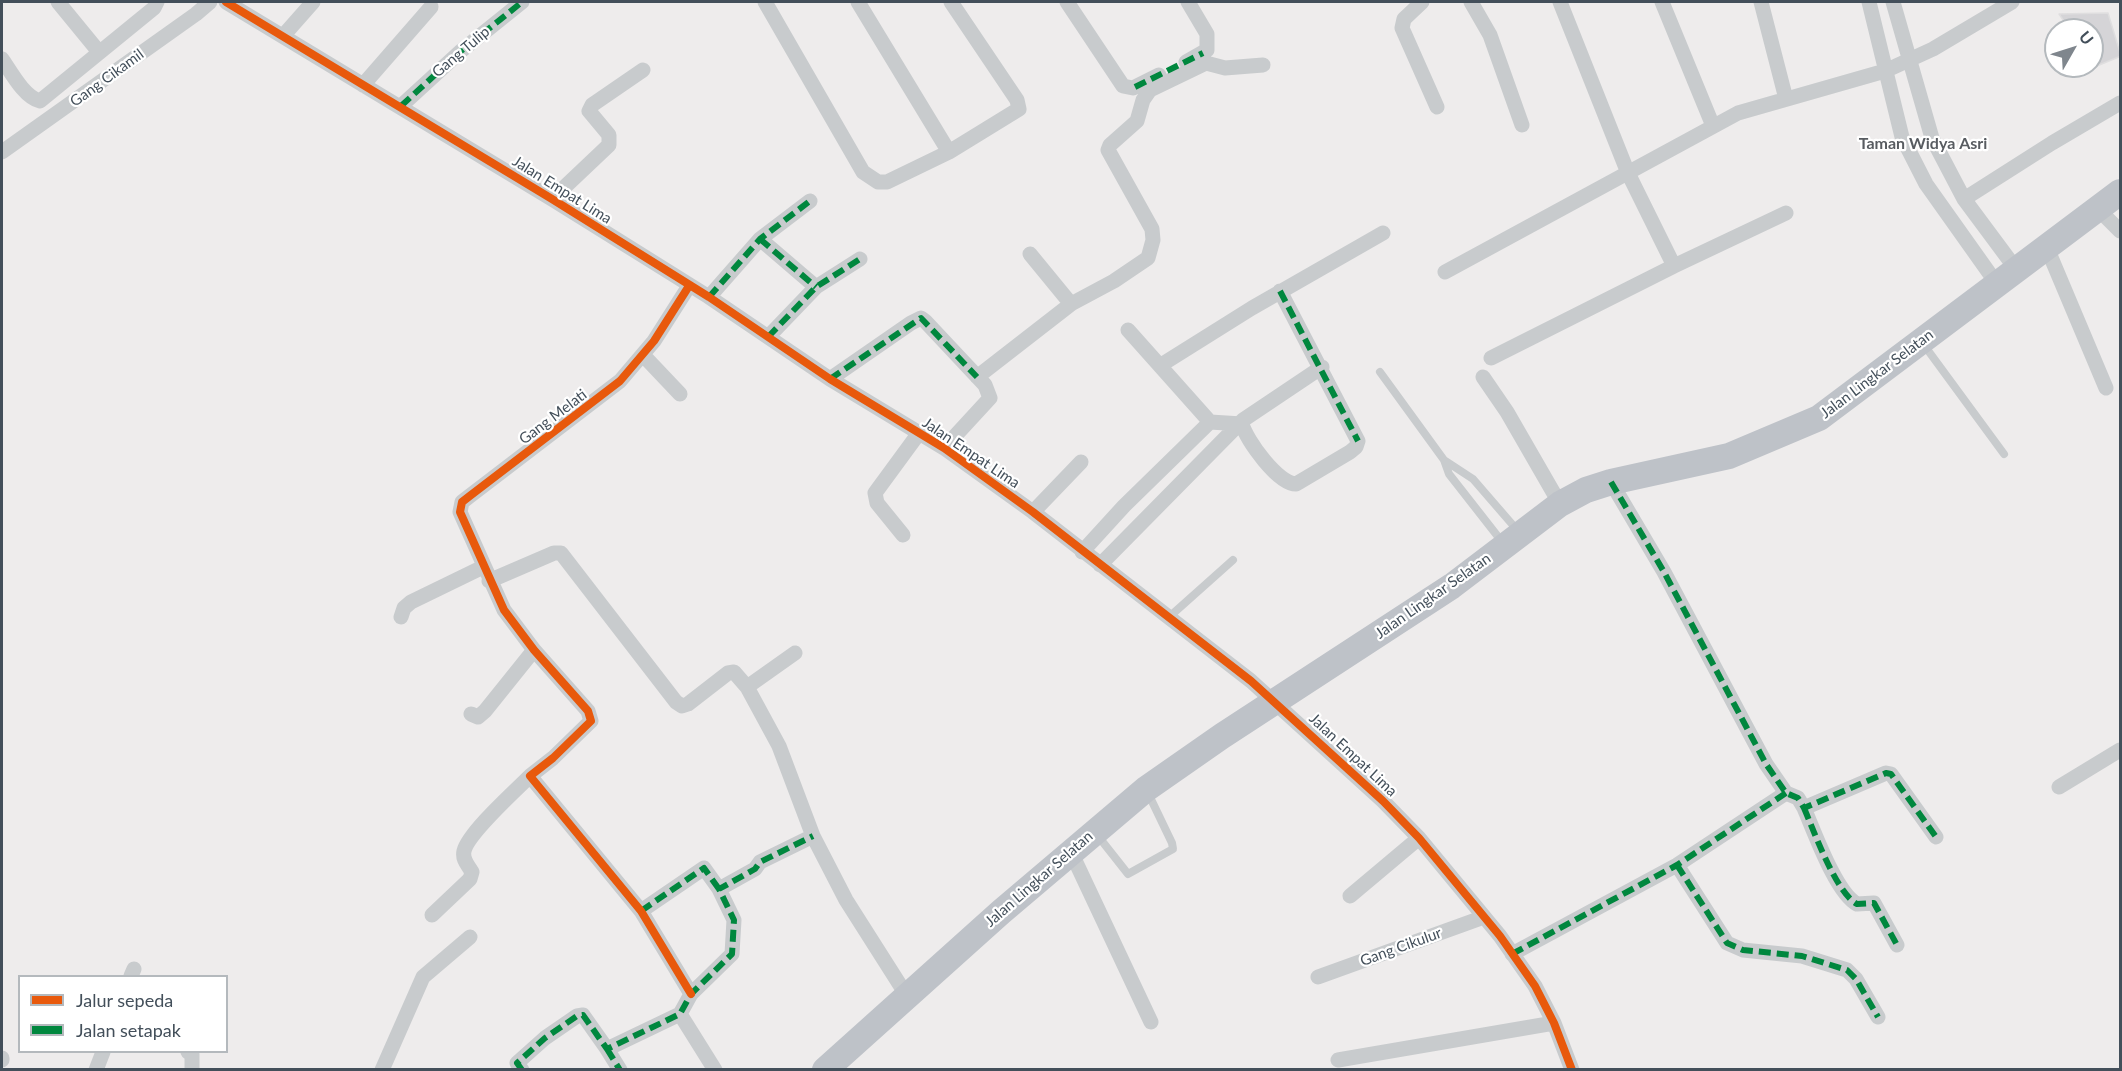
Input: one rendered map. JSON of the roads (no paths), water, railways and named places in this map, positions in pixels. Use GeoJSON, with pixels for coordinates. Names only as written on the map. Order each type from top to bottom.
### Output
{"type":"FeatureCollection","features":[{"type":"Feature","properties":{"kind":"highway","name":"Jalan Lingkar Selatan"},"geometry":{"type":"LineString","coordinates":[[834,1067],[907,996],[1146,789],[1467,576],[1560,504],[1586,490],[1611,482],[1729,456],[1819,418],[2114,199]]}},
{"type":"Feature","properties":{"kind":"street"},"geometry":{"type":"LineString","coordinates":[[58,2],[99,51]]}},
{"type":"Feature","properties":{"kind":"street"},"geometry":{"type":"LineString","coordinates":[[2,59],[26,91],[34,99],[40,101],[154,8],[157,2]]}},
{"type":"Feature","properties":{"kind":"street","name":"Gang Cikamil"},"geometry":{"type":"LineString","coordinates":[[2,152],[210,2]]}},
{"type":"Feature","properties":{"kind":"street","name":"Jalan Empat Lima"},"geometry":{"type":"LineString","coordinates":[[226,2],[552,199],[709,297],[830,379],[944,448],[1033,512],[1168,618],[1275,703],[1367,786],[1419,838],[1484,917],[1535,986],[1554,1023],[1572,1070]]}},
{"type":"Feature","properties":{"kind":"street"},"geometry":{"type":"LineString","coordinates":[[283,36],[314,2]]}},
{"type":"Feature","properties":{"kind":"street","name":"Gang Tulip"},"geometry":{"type":"LineString","coordinates":[[401,106],[461,51],[522,2]]}},
{"type":"Feature","properties":{"kind":"street"},"geometry":{"type":"LineString","coordinates":[[765,2],[863,172],[878,182],[887,182],[949,152],[1019,110],[1017,100],[951,2]]}},
{"type":"Feature","properties":{"kind":"street"},"geometry":{"type":"LineString","coordinates":[[858,2],[949,152]]}},
{"type":"Feature","properties":{"kind":"street"},"geometry":{"type":"LineString","coordinates":[[1067,2],[1120,82],[1127,88],[1136,87],[1207,50],[1207,34],[1188,2]]}},
{"type":"Feature","properties":{"kind":"street"},"geometry":{"type":"LineString","coordinates":[[1422,2],[1404,19],[1402,28],[1437,107]]}},
{"type":"Feature","properties":{"kind":"street"},"geometry":{"type":"LineString","coordinates":[[1470,2],[1490,35],[1522,125]]}},
{"type":"Feature","properties":{"kind":"street"},"geometry":{"type":"LineString","coordinates":[[1560,2],[1628,173],[1674,266]]}},
{"type":"Feature","properties":{"kind":"street"},"geometry":{"type":"LineString","coordinates":[[1662,2],[1713,126]]}},
{"type":"Feature","properties":{"kind":"street"},"geometry":{"type":"LineString","coordinates":[[1761,2],[1786,99]]}},
{"type":"Feature","properties":{"kind":"street"},"geometry":{"type":"LineString","coordinates":[[1869,2],[1902,136],[1915,165],[1926,184],[2007,277]]}},
{"type":"Feature","properties":{"kind":"street"},"geometry":{"type":"LineString","coordinates":[[1893,2],[1932,138],[2007,277]]}},
{"type":"Feature","properties":{"kind":"street"},"geometry":{"type":"LineString","coordinates":[[1445,272],[1738,113],[1885,71],[1909,61],[1996,5],[2012,2]]}},
{"type":"Feature","properties":{"kind":"street"},"geometry":{"type":"LineString","coordinates":[[363,85],[431,7]]}},
{"type":"Feature","properties":{"kind":"street"},"geometry":{"type":"LineString","coordinates":[[977,377],[1071,304],[1114,281],[1148,258],[1153,240],[1152,229],[1108,150],[1112,143],[1137,121],[1150,90],[1206,63],[1225,68],[1263,65]]}},
{"type":"Feature","properties":{"kind":"street"},"geometry":{"type":"LineString","coordinates":[[552,199],[609,145],[609,135],[589,111],[592,105],[643,70]]}},
{"type":"Feature","properties":{"kind":"street"},"geometry":{"type":"LineString","coordinates":[[1965,199],[2042,149],[2121,104]]}},
{"type":"Feature","properties":{"kind":"street"},"geometry":{"type":"LineString","coordinates":[[2114,199],[2121,231]]}},
{"type":"Feature","properties":{"kind":"street"},"geometry":{"type":"LineString","coordinates":[[709,297],[760,239],[810,201]]}},
{"type":"Feature","properties":{"kind":"street"},"geometry":{"type":"LineString","coordinates":[[1491,358],[1674,266],[1786,213]]}},
{"type":"Feature","properties":{"kind":"street"},"geometry":{"type":"LineString","coordinates":[[1161,365],[1280,291],[1383,233]]}},
{"type":"Feature","properties":{"kind":"street"},"geometry":{"type":"LineString","coordinates":[[760,239],[816,287]]}},
{"type":"Feature","properties":{"kind":"street"},"geometry":{"type":"LineString","coordinates":[[2047,248],[2106,388]]}},
{"type":"Feature","properties":{"kind":"street"},"geometry":{"type":"LineString","coordinates":[[1030,254],[1071,304]]}},
{"type":"Feature","properties":{"kind":"street"},"geometry":{"type":"LineString","coordinates":[[768,338],[816,287],[860,259]]}},
{"type":"Feature","properties":{"kind":"street","name":"Gang Melati"},"geometry":{"type":"LineString","coordinates":[[530,776],[553,758],[591,721],[588,711],[534,650],[504,610],[460,512],[462,502],[604,395],[643,355],[689,286]]}},
{"type":"Feature","properties":{"kind":"street"},"geometry":{"type":"LineString","coordinates":[[1242,424],[1274,473],[1288,484],[1296,484],[1356,447],[1356,433],[1322,367],[1285,305],[1280,291]]}},
{"type":"Feature","properties":{"kind":"street"},"geometry":{"type":"LineString","coordinates":[[830,379],[921,318],[989,391],[990,398],[944,448]]}},
{"type":"Feature","properties":{"kind":"street"},"geometry":{"type":"LineString","coordinates":[[1128,330],[1210,422],[1242,424]]}},
{"type":"Feature","properties":{"kind":"street"},"geometry":{"type":"LineString","coordinates":[[643,355],[680,394]]}},
{"type":"Feature","properties":{"kind":"street"},"geometry":{"type":"LineString","coordinates":[[1100,565],[1250,414],[1322,367]]}},
{"type":"Feature","properties":{"kind":"street"},"geometry":{"type":"LineString","coordinates":[[1483,377],[1507,412],[1560,504]]}},
{"type":"Feature","properties":{"kind":"street"},"geometry":{"type":"LineString","coordinates":[[1082,552],[1124,506],[1210,422]]}},
{"type":"Feature","properties":{"kind":"street"},"geometry":{"type":"LineString","coordinates":[[903,535],[878,503],[875,493],[919,433]]}},
{"type":"Feature","properties":{"kind":"street"},"geometry":{"type":"LineString","coordinates":[[1033,512],[1081,462]]}},
{"type":"Feature","properties":{"kind":"street"},"geometry":{"type":"LineString","coordinates":[[1611,482],[1664,572],[1766,764],[1786,793],[1798,798],[1804,808],[1829,865],[1847,896],[1857,904],[1874,903],[1897,945]]}},
{"type":"Feature","properties":{"kind":"street"},"geometry":{"type":"LineString","coordinates":[[401,617],[404,608],[411,602],[486,574],[554,553],[561,553],[676,702],[682,706],[688,704],[728,673],[734,672],[747,687],[779,746],[813,836],[846,900],[907,996]]}},
{"type":"Feature","properties":{"kind":"street"},"geometry":{"type":"LineString","coordinates":[[471,714],[478,717],[485,711],[534,650]]}},
{"type":"Feature","properties":{"kind":"street"},"geometry":{"type":"LineString","coordinates":[[747,687],[795,653]]}},
{"type":"Feature","properties":{"kind":"street"},"geometry":{"type":"LineString","coordinates":[[2059,787],[2120,753]]}},
{"type":"Feature","properties":{"kind":"street"},"geometry":{"type":"LineString","coordinates":[[1804,808],[1886,773],[1891,774],[1936,837]]}},
{"type":"Feature","properties":{"kind":"street"},"geometry":{"type":"LineString","coordinates":[[432,915],[471,879],[471,872],[464,860],[464,849],[474,833],[530,776],[641,911],[691,994]]}},
{"type":"Feature","properties":{"kind":"street"},"geometry":{"type":"LineString","coordinates":[[1512,954],[1677,865],[1786,793]]}},
{"type":"Feature","properties":{"kind":"street"},"geometry":{"type":"LineString","coordinates":[[719,889],[755,869],[760,862],[813,836]]}},
{"type":"Feature","properties":{"kind":"street"},"geometry":{"type":"LineString","coordinates":[[1350,896],[1419,838]]}},
{"type":"Feature","properties":{"kind":"street"},"geometry":{"type":"LineString","coordinates":[[1071,852],[1151,1022]]}},
{"type":"Feature","properties":{"kind":"street"},"geometry":{"type":"LineString","coordinates":[[1677,865],[1727,943],[1743,950],[1802,956],[1847,970],[1856,979],[1878,1017]]}},
{"type":"Feature","properties":{"kind":"street"},"geometry":{"type":"LineString","coordinates":[[607,1049],[680,1014],[691,994],[732,954],[734,920],[719,889],[704,868],[641,911]]}},
{"type":"Feature","properties":{"kind":"street","name":"Gang Cikulur"},"geometry":{"type":"LineString","coordinates":[[1318,977],[1484,917]]}},
{"type":"Feature","properties":{"kind":"street"},"geometry":{"type":"LineString","coordinates":[[382,1070],[423,977],[470,937]]}},
{"type":"Feature","properties":{"kind":"street"},"geometry":{"type":"LineString","coordinates":[[680,1014],[715,1070]]}},
{"type":"Feature","properties":{"kind":"street"},"geometry":{"type":"LineString","coordinates":[[522,1070],[517,1063],[545,1038],[583,1015],[589,1020],[620,1070]]}},
{"type":"Feature","properties":{"kind":"street"},"geometry":{"type":"LineString","coordinates":[[1338,1060],[1554,1023]]}},
{"type":"Feature","properties":{"kind":"street"},"geometry":{"type":"LineString","coordinates":[[96,1070],[103,1053]]}},
{"type":"Feature","properties":{"kind":"street"},"geometry":{"type":"LineString","coordinates":[[190,1053],[192,1054],[192,1070]]}},
{"type":"Feature","properties":{"kind":"lane"},"geometry":{"type":"LineString","coordinates":[[1929,335],[2004,454]]}},
{"type":"Feature","properties":{"kind":"lane"},"geometry":{"type":"LineString","coordinates":[[1380,372],[1444,460],[1449,474],[1512,539]]}},
{"type":"Feature","properties":{"kind":"lane"},"geometry":{"type":"LineString","coordinates":[[1444,460],[1473,479],[1512,539]]}},
{"type":"Feature","properties":{"kind":"lane"},"geometry":{"type":"LineString","coordinates":[[1168,618],[1233,560]]}},
{"type":"Feature","properties":{"kind":"lane"},"geometry":{"type":"LineString","coordinates":[[1095,831],[1128,874],[1173,849],[1173,843],[1146,789]]}},
{"type":"Feature","properties":{"kind":"district","name":"Taman Widya Asri"},"geometry":{"type":"Point","coordinates":[1923,144]}}]}
